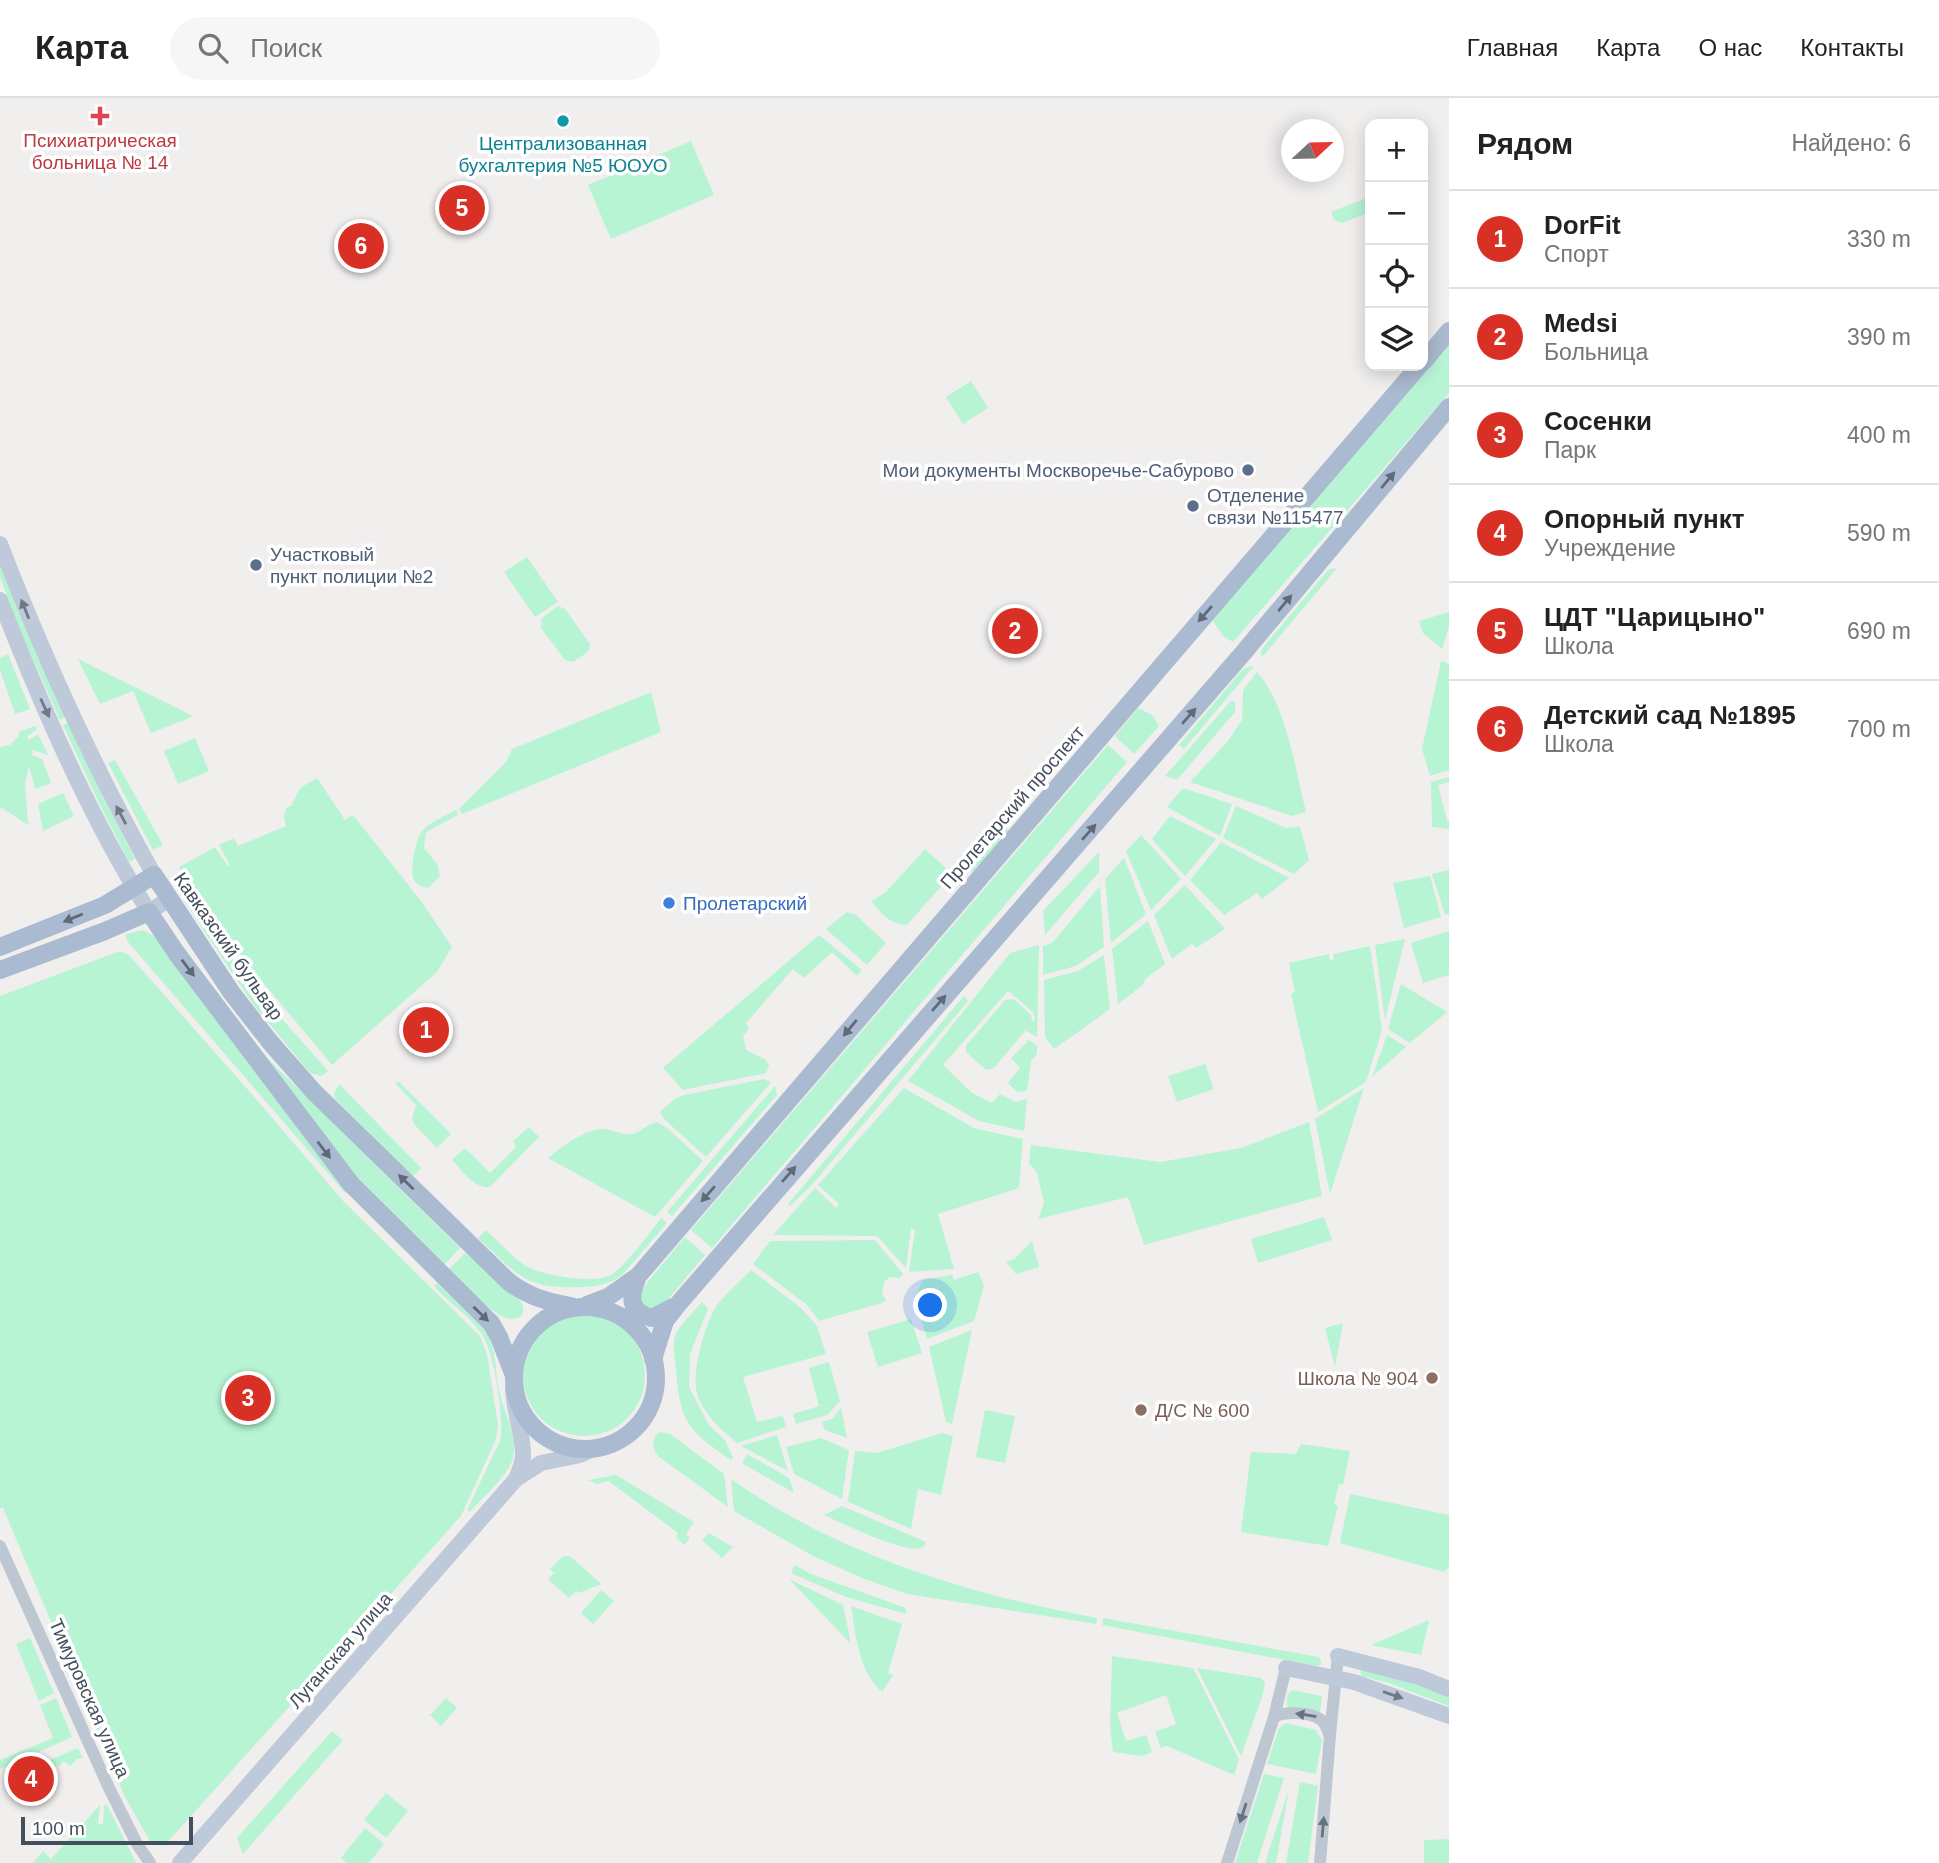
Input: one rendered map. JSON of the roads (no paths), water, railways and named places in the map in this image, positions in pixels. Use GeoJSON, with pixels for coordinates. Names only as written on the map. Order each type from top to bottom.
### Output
{"type":"FeatureCollection","features":[{"type":"Feature","properties":{"kind":"main road","name":"Пролетарский проспект"},"geometry":{"type":"LineString","coordinates":[[1428,356],[1449,331]]}},
{"type":"Feature","properties":{"kind":"main road","name":"Пролетарский проспект"},"geometry":{"type":"LineString","coordinates":[[579,1306],[608,1297],[638,1276],[1415,371]]}},
{"type":"Feature","properties":{"kind":"main road"},"geometry":{"type":"LineString","coordinates":[[653,1359],[665,1321],[679,1303],[1239,658],[1449,407]]}},
{"type":"Feature","properties":{"kind":"main road","name":"Кавказский бульвар"},"geometry":{"type":"LineString","coordinates":[[0,544],[44,655],[93,761],[154,875],[231,992],[314,1092],[509,1282],[530,1296],[547,1302],[579,1306]]}},
{"type":"Feature","properties":{"kind":"main road"},"geometry":{"type":"LineString","coordinates":[[0,600],[42,704],[68,759],[149,912],[177,954],[351,1185],[491,1323],[499,1337],[513,1380],[528,1415],[548,1435],[567,1446],[594,1449],[622,1439],[641,1423],[650,1408],[657,1382],[653,1359],[640,1337],[625,1320],[609,1312],[579,1306],[556,1312],[535,1328],[522,1344],[513,1380],[513,1403],[523,1459],[516,1479]]}},
{"type":"Feature","properties":{"kind":"main road"},"geometry":{"type":"LineString","coordinates":[[0,947],[105,905],[154,875]]}},
{"type":"Feature","properties":{"kind":"main road"},"geometry":{"type":"LineString","coordinates":[[0,970],[105,931],[149,912],[169,899]]}},
{"type":"Feature","properties":{"kind":"main road"},"geometry":{"type":"LineString","coordinates":[[638,1276],[631,1300],[647,1317],[657,1316],[679,1303]]}},
{"type":"Feature","properties":{"kind":"main road","name":"Луганская улица"},"geometry":{"type":"LineString","coordinates":[[180,1863],[516,1479],[541,1464],[594,1449]]}},
{"type":"Feature","properties":{"kind":"main road"},"geometry":{"type":"LineString","coordinates":[[1338,1656],[1419,1677],[1449,1689]]}},
{"type":"Feature","properties":{"kind":"main road"},"geometry":{"type":"LineString","coordinates":[[1286,1668],[1336,1678],[1449,1716]]}},
{"type":"Feature","properties":{"kind":"street","name":"Тимуровская улица"},"geometry":{"type":"LineString","coordinates":[[0,1546],[109,1788],[137,1844],[150,1863]]}},
{"type":"Feature","properties":{"kind":"street"},"geometry":{"type":"LineString","coordinates":[[1320,1863],[1338,1656]]}},
{"type":"Feature","properties":{"kind":"street"},"geometry":{"type":"LineString","coordinates":[[1227,1863],[1274,1717],[1286,1668]]}},
{"type":"Feature","properties":{"kind":"street"},"geometry":{"type":"LineString","coordinates":[[1274,1717],[1286,1712],[1319,1717],[1330,1735]]}},
{"type":"Feature","properties":{"kind":"place","name":"Психиатрическая больница № 14"},"geometry":{"type":"Point","coordinates":[100,116]}},
{"type":"Feature","properties":{"kind":"place","name":"Централизованная бухгалтерия №5 ЮОУО"},"geometry":{"type":"Point","coordinates":[563,121]}},
{"type":"Feature","properties":{"kind":"place","name":"ЦДТ \"Царицыно\""},"geometry":{"type":"Point","coordinates":[462,208]}},
{"type":"Feature","properties":{"kind":"place","name":"Детский сад №1895"},"geometry":{"type":"Point","coordinates":[361,246]}},
{"type":"Feature","properties":{"kind":"place","name":"Мои документы Москворечье-Сабурово"},"geometry":{"type":"Point","coordinates":[1248,470]}},
{"type":"Feature","properties":{"kind":"place","name":"Отделение связи №115477"},"geometry":{"type":"Point","coordinates":[1193,506]}},
{"type":"Feature","properties":{"kind":"place","name":"Участковый пункт полиции №2"},"geometry":{"type":"Point","coordinates":[256,565]}},
{"type":"Feature","properties":{"kind":"place","name":"Medsi"},"geometry":{"type":"Point","coordinates":[1015,631]}},
{"type":"Feature","properties":{"kind":"place","name":"Пролетарский"},"geometry":{"type":"Point","coordinates":[669,903]}},
{"type":"Feature","properties":{"kind":"place","name":"DorFit"},"geometry":{"type":"Point","coordinates":[426,1030]}},
{"type":"Feature","properties":{"kind":"place","name":"Школа № 904"},"geometry":{"type":"Point","coordinates":[1432,1378]}},
{"type":"Feature","properties":{"kind":"place","name":"Сосенки"},"geometry":{"type":"Point","coordinates":[248,1398]}},
{"type":"Feature","properties":{"kind":"place","name":"Д/C № 600"},"geometry":{"type":"Point","coordinates":[1141,1410]}},
{"type":"Feature","properties":{"kind":"place","name":"Опорный пункт"},"geometry":{"type":"Point","coordinates":[31,1779]}}]}
